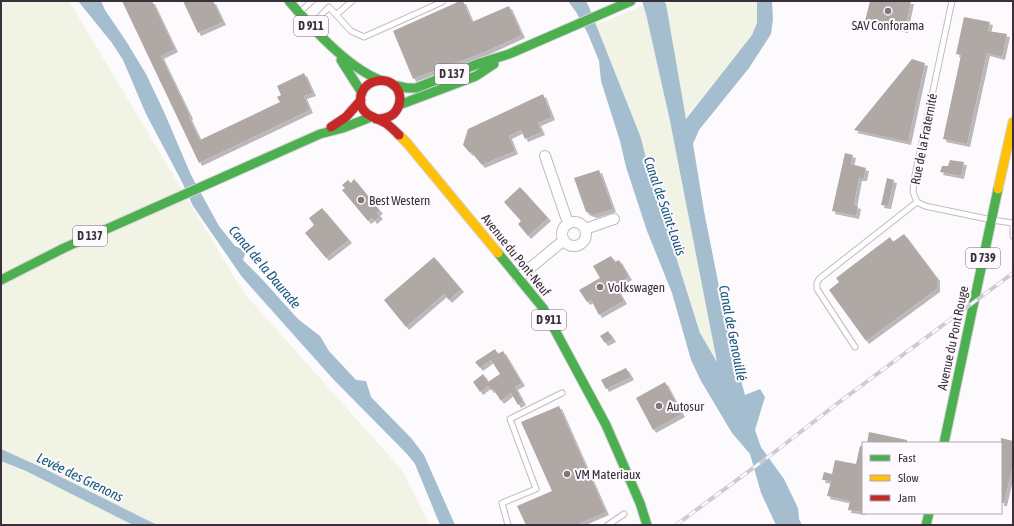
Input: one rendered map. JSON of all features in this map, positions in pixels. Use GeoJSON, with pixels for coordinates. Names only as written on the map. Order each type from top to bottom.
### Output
{"type":"FeatureCollection","features":[{"type":"Feature","properties":{"kind":"main road","name":"D 911"},"geometry":{"type":"LineString","coordinates":[[289,1],[334,49],[371,77],[380,80]]}},
{"type":"Feature","properties":{"kind":"main road","name":"D 137"},"geometry":{"type":"LineString","coordinates":[[393,85],[416,88],[480,62],[509,54],[631,1]]}},
{"type":"Feature","properties":{"kind":"main road","name":"D 911"},"geometry":{"type":"LineString","coordinates":[[334,49],[352,76],[361,96]]}},
{"type":"Feature","properties":{"kind":"main road","name":"D 137"},"geometry":{"type":"LineString","coordinates":[[398,108],[476,76],[509,54]]}},
{"type":"Feature","properties":{"kind":"main road"},"geometry":{"type":"LineString","coordinates":[[380,80],[389,82],[393,85],[399,94],[398,108],[393,115],[382,120],[373,118],[363,110],[361,105],[361,96],[369,84],[380,80]]}},
{"type":"Feature","properties":{"kind":"main road","name":"D 137"},"geometry":{"type":"LineString","coordinates":[[1,280],[64,248],[320,134],[346,117],[361,96]]}},
{"type":"Feature","properties":{"kind":"main road","name":"D 911"},"geometry":{"type":"LineString","coordinates":[[398,108],[399,122],[407,143]]}},
{"type":"Feature","properties":{"kind":"main road","name":"D 911"},"geometry":{"type":"LineString","coordinates":[[373,118],[386,124],[407,143]]}},
{"type":"Feature","properties":{"kind":"main road","name":"D 137"},"geometry":{"type":"LineString","coordinates":[[320,134],[373,118]]}},
{"type":"Feature","properties":{"kind":"main road","name":"Avenue du Pont Rouge"},"geometry":{"type":"LineString","coordinates":[[944,442],[1013,122]]}},
{"type":"Feature","properties":{"kind":"main road","name":"Avenue du Pont-Neuf"},"geometry":{"type":"LineString","coordinates":[[407,143],[542,308],[606,425],[640,503],[647,525]]}},
{"type":"Feature","properties":{"kind":"main road"},"geometry":{"type":"LineString","coordinates":[[926,525],[929,514]]}},
{"type":"Feature","properties":{"kind":"street"},"geometry":{"type":"LineString","coordinates":[[545,156],[568,223]]}},
{"type":"Feature","properties":{"kind":"street"},"geometry":{"type":"LineString","coordinates":[[585,229],[614,219]]}},
{"type":"Feature","properties":{"kind":"street"},"geometry":{"type":"LineString","coordinates":[[568,223],[580,223],[585,229],[585,237],[581,243],[574,246],[570,245],[564,240],[562,232],[568,223]]}},
{"type":"Feature","properties":{"kind":"street"},"geometry":{"type":"LineString","coordinates":[[518,278],[564,240]]}},
{"type":"Feature","properties":{"kind":"lane"},"geometry":{"type":"LineString","coordinates":[[299,13],[312,1]]}},
{"type":"Feature","properties":{"kind":"lane"},"geometry":{"type":"LineString","coordinates":[[336,15],[352,1]]}},
{"type":"Feature","properties":{"kind":"lane","name":"Rue de la Fraternité"},"geometry":{"type":"LineString","coordinates":[[952,1],[914,180],[914,192],[917,202],[925,206],[1013,224]]}},
{"type":"Feature","properties":{"kind":"lane"},"geometry":{"type":"LineString","coordinates":[[311,25],[329,7],[351,31],[364,37],[442,2]]}},
{"type":"Feature","properties":{"kind":"lane"},"geometry":{"type":"LineString","coordinates":[[855,347],[817,289],[817,283],[819,279],[917,202]]}},
{"type":"Feature","properties":{"kind":"lane"},"geometry":{"type":"LineString","coordinates":[[1013,224],[1013,236]]}},
{"type":"Feature","properties":{"kind":"lane"},"geometry":{"type":"LineString","coordinates":[[508,525],[502,503],[536,489],[510,419],[562,393]]}},
{"type":"Feature","properties":{"kind":"lane"},"geometry":{"type":"LineString","coordinates":[[608,525],[624,514]]}},
{"type":"Feature","properties":{"kind":"green space"},"geometry":{"type":"Polygon","coordinates":[[[1,1],[69,1],[244,293],[402,470],[430,525],[1,525],[1,1]]]}},
{"type":"Feature","properties":{"kind":"green space"},"geometry":{"type":"Polygon","coordinates":[[[673,1],[757,1],[757,23],[752,35],[685,119],[666,4],[673,1]]]}},
{"type":"Feature","properties":{"kind":"green space"},"geometry":{"type":"Polygon","coordinates":[[[644,5],[670,121],[718,363],[700,333],[649,171],[641,138],[596,25],[644,5]]]}},
{"type":"Feature","properties":{"kind":"water"},"geometry":{"type":"Polygon","coordinates":[[[78,1],[101,1],[105,10],[146,74],[191,175],[219,226],[235,246],[246,251],[243,260],[298,319],[320,336],[329,351],[356,380],[366,381],[371,397],[412,439],[424,455],[455,525],[440,525],[415,464],[333,379],[242,277],[193,206],[146,114],[123,60],[112,43],[78,1]]]}},
{"type":"Feature","properties":{"kind":"water"},"geometry":{"type":"Polygon","coordinates":[[[568,1],[586,1],[589,7],[641,138],[649,171],[700,333],[717,362],[670,121],[642,1],[664,1],[666,4],[686,119],[752,35],[757,23],[757,1],[772,1],[773,19],[771,34],[749,68],[699,130],[693,144],[704,211],[729,337],[745,395],[760,389],[765,397],[755,430],[761,447],[784,479],[798,508],[799,519],[802,525],[776,525],[761,493],[750,454],[732,433],[701,381],[691,360],[672,293],[647,231],[626,167],[620,141],[601,81],[599,61],[588,34],[568,1]]]}},
{"type":"Feature","properties":{"kind":"water"},"geometry":{"type":"Polygon","coordinates":[[[1,449],[45,469],[157,525],[133,525],[26,471],[1,461],[1,449]]]}},
{"type":"Feature","properties":{"kind":"building"},"geometry":{"type":"Polygon","coordinates":[[[122,1],[152,1],[175,49],[161,56],[200,140],[280,102],[277,97],[281,95],[277,86],[304,73],[313,93],[304,96],[310,110],[199,163],[122,1]]]}},
{"type":"Feature","properties":{"kind":"building"},"geometry":{"type":"Polygon","coordinates":[[[183,1],[213,1],[223,22],[198,33],[183,1]]]}},
{"type":"Feature","properties":{"kind":"building"},"geometry":{"type":"Polygon","coordinates":[[[463,1],[472,22],[509,6],[522,35],[485,52],[413,79],[393,31],[463,1]]]}},
{"type":"Feature","properties":{"kind":"building","name":"SAV Conforama"},"geometry":{"type":"Polygon","coordinates":[[[870,1],[911,1],[905,30],[865,21],[870,1]]]}},
{"type":"Feature","properties":{"kind":"building"},"geometry":{"type":"Polygon","coordinates":[[[964,17],[990,22],[988,31],[1007,34],[1002,57],[987,53],[967,144],[943,139],[961,55],[956,54],[964,17]]]}},
{"type":"Feature","properties":{"kind":"building"},"geometry":{"type":"Polygon","coordinates":[[[912,59],[925,63],[908,142],[854,130],[912,59]]]}},
{"type":"Feature","properties":{"kind":"building"},"geometry":{"type":"Polygon","coordinates":[[[543,94],[552,117],[538,123],[542,132],[525,139],[521,130],[509,136],[515,151],[482,165],[463,145],[468,129],[543,94]]]}},
{"type":"Feature","properties":{"kind":"building"},"geometry":{"type":"Polygon","coordinates":[[[845,153],[853,155],[851,164],[866,168],[864,178],[859,178],[854,205],[858,206],[856,216],[832,211],[845,153]]]}},
{"type":"Feature","properties":{"kind":"building"},"geometry":{"type":"Polygon","coordinates":[[[950,160],[964,162],[961,176],[940,172],[942,166],[948,166],[950,160]]]}},
{"type":"Feature","properties":{"kind":"building"},"geometry":{"type":"Polygon","coordinates":[[[599,170],[613,209],[594,215],[586,212],[574,178],[599,170]]]}},
{"type":"Feature","properties":{"kind":"building"},"geometry":{"type":"Polygon","coordinates":[[[887,178],[894,180],[888,206],[881,205],[887,178]]]}},
{"type":"Feature","properties":{"kind":"building","name":"Best Western"},"geometry":{"type":"Polygon","coordinates":[[[354,179],[380,211],[377,213],[380,216],[374,221],[372,218],[368,221],[342,190],[345,188],[342,185],[348,180],[351,183],[354,179]]]}},
{"type":"Feature","properties":{"kind":"building"},"geometry":{"type":"Polygon","coordinates":[[[520,187],[548,218],[528,236],[518,224],[521,221],[504,202],[520,187]]]}},
{"type":"Feature","properties":{"kind":"building"},"geometry":{"type":"Polygon","coordinates":[[[322,208],[349,240],[326,258],[305,233],[314,225],[309,218],[322,208]]]}},
{"type":"Feature","properties":{"kind":"building"},"geometry":{"type":"Polygon","coordinates":[[[904,234],[937,278],[937,289],[866,341],[829,290],[839,282],[836,278],[890,237],[893,242],[904,234]]]}},
{"type":"Feature","properties":{"kind":"building","name":"Volkswagen"},"geometry":{"type":"Polygon","coordinates":[[[611,256],[615,262],[619,260],[629,277],[615,285],[624,301],[599,315],[591,300],[587,302],[579,290],[600,278],[593,266],[611,256]]]}},
{"type":"Feature","properties":{"kind":"building"},"geometry":{"type":"Polygon","coordinates":[[[434,257],[461,289],[449,300],[444,294],[406,327],[384,300],[434,257]]]}},
{"type":"Feature","properties":{"kind":"building"},"geometry":{"type":"Polygon","coordinates":[[[608,331],[613,339],[605,343],[600,336],[608,331]]]}},
{"type":"Feature","properties":{"kind":"building"},"geometry":{"type":"Polygon","coordinates":[[[495,349],[498,354],[503,351],[522,383],[515,387],[523,402],[518,405],[511,393],[501,401],[493,389],[491,390],[488,386],[480,392],[473,382],[483,374],[488,382],[500,374],[491,360],[480,368],[475,362],[495,349]]]}},
{"type":"Feature","properties":{"kind":"building"},"geometry":{"type":"Polygon","coordinates":[[[626,368],[631,377],[606,389],[601,380],[626,368]]]}},
{"type":"Feature","properties":{"kind":"building","name":"Autosur"},"geometry":{"type":"Polygon","coordinates":[[[665,382],[682,414],[653,430],[636,398],[665,382]]]}},
{"type":"Feature","properties":{"kind":"building","name":"VM Materiaux"},"geometry":{"type":"Polygon","coordinates":[[[559,406],[606,512],[576,525],[526,525],[517,506],[552,491],[521,422],[559,406]]]}},
{"type":"Feature","properties":{"kind":"building"},"geometry":{"type":"Polygon","coordinates":[[[869,432],[907,440],[907,442],[867,442],[869,432]]]}},
{"type":"Feature","properties":{"kind":"building"},"geometry":{"type":"Polygon","coordinates":[[[1001,438],[1013,441],[1013,464],[1004,503],[1002,503],[1001,438]]]}},
{"type":"Feature","properties":{"kind":"building"},"geometry":{"type":"Polygon","coordinates":[[[860,446],[862,446],[862,512],[848,510],[850,501],[827,496],[831,481],[822,480],[824,472],[832,474],[835,460],[856,464],[860,446]]]}},
{"type":"Feature","properties":{"kind":"railway"},"geometry":{"type":"LineString","coordinates":[[676,525],[1013,273]]}},
{"type":"Feature","properties":{"kind":"traffic: fast"},"geometry":{"type":"LineString","coordinates":[[289,1],[331,46],[355,66],[380,80]]}},
{"type":"Feature","properties":{"kind":"traffic: fast"},"geometry":{"type":"LineString","coordinates":[[393,85],[416,88],[480,63],[509,54],[631,1]]}},
{"type":"Feature","properties":{"kind":"traffic: fast"},"geometry":{"type":"LineString","coordinates":[[341,60],[362,93]]}},
{"type":"Feature","properties":{"kind":"traffic: fast"},"geometry":{"type":"LineString","coordinates":[[399,105],[476,76],[494,64]]}},
{"type":"Feature","properties":{"kind":"traffic: fast"},"geometry":{"type":"LineString","coordinates":[[1,280],[64,248],[320,134],[343,128],[371,117]]}},
{"type":"Feature","properties":{"kind":"traffic: fast"},"geometry":{"type":"LineString","coordinates":[[944,442],[998,189]]}},
{"type":"Feature","properties":{"kind":"traffic: fast"},"geometry":{"type":"LineString","coordinates":[[498,253],[543,308],[606,425],[640,503],[647,525]]}},
{"type":"Feature","properties":{"kind":"traffic: fast"},"geometry":{"type":"LineString","coordinates":[[926,525],[929,514]]}},
{"type":"Feature","properties":{"kind":"traffic: slow"},"geometry":{"type":"LineString","coordinates":[[998,189],[1013,122]]}},
{"type":"Feature","properties":{"kind":"traffic: slow"},"geometry":{"type":"LineString","coordinates":[[399,135],[498,253]]}},
{"type":"Feature","properties":{"kind":"traffic: jam"},"geometry":{"type":"LineString","coordinates":[[376,119],[389,117],[396,111],[399,105],[400,98],[398,89],[385,81],[370,83],[364,88],[361,96],[361,105],[368,115],[376,119],[384,122],[399,135]]}},
{"type":"Feature","properties":{"kind":"traffic: jam"},"geometry":{"type":"LineString","coordinates":[[331,127],[346,117],[361,100]]}},
{"type":"Feature","properties":{"kind":"place","name":"SAV Conforama"},"geometry":{"type":"Point","coordinates":[888,11]}},
{"type":"Feature","properties":{"kind":"place","name":"Best Western"},"geometry":{"type":"Point","coordinates":[361,200]}},
{"type":"Feature","properties":{"kind":"place","name":"Volkswagen"},"geometry":{"type":"Point","coordinates":[600,287]}},
{"type":"Feature","properties":{"kind":"place","name":"Autosur"},"geometry":{"type":"Point","coordinates":[659,406]}},
{"type":"Feature","properties":{"kind":"place","name":"VM Materiaux"},"geometry":{"type":"Point","coordinates":[567,474]}},
{"type":"Feature","properties":{"kind":"water label","name":"Canal de Saint-Louis"},"geometry":{"type":"Point","coordinates":[665,206]}},
{"type":"Feature","properties":{"kind":"water label","name":"Canal de la Daurade"},"geometry":{"type":"Point","coordinates":[265,267]}},
{"type":"Feature","properties":{"kind":"water label","name":"Canal de Genouillé"},"geometry":{"type":"Point","coordinates":[733,333]}},
{"type":"Feature","properties":{"kind":"water label","name":"Levée des Grenons"},"geometry":{"type":"Point","coordinates":[80,477]}}]}
